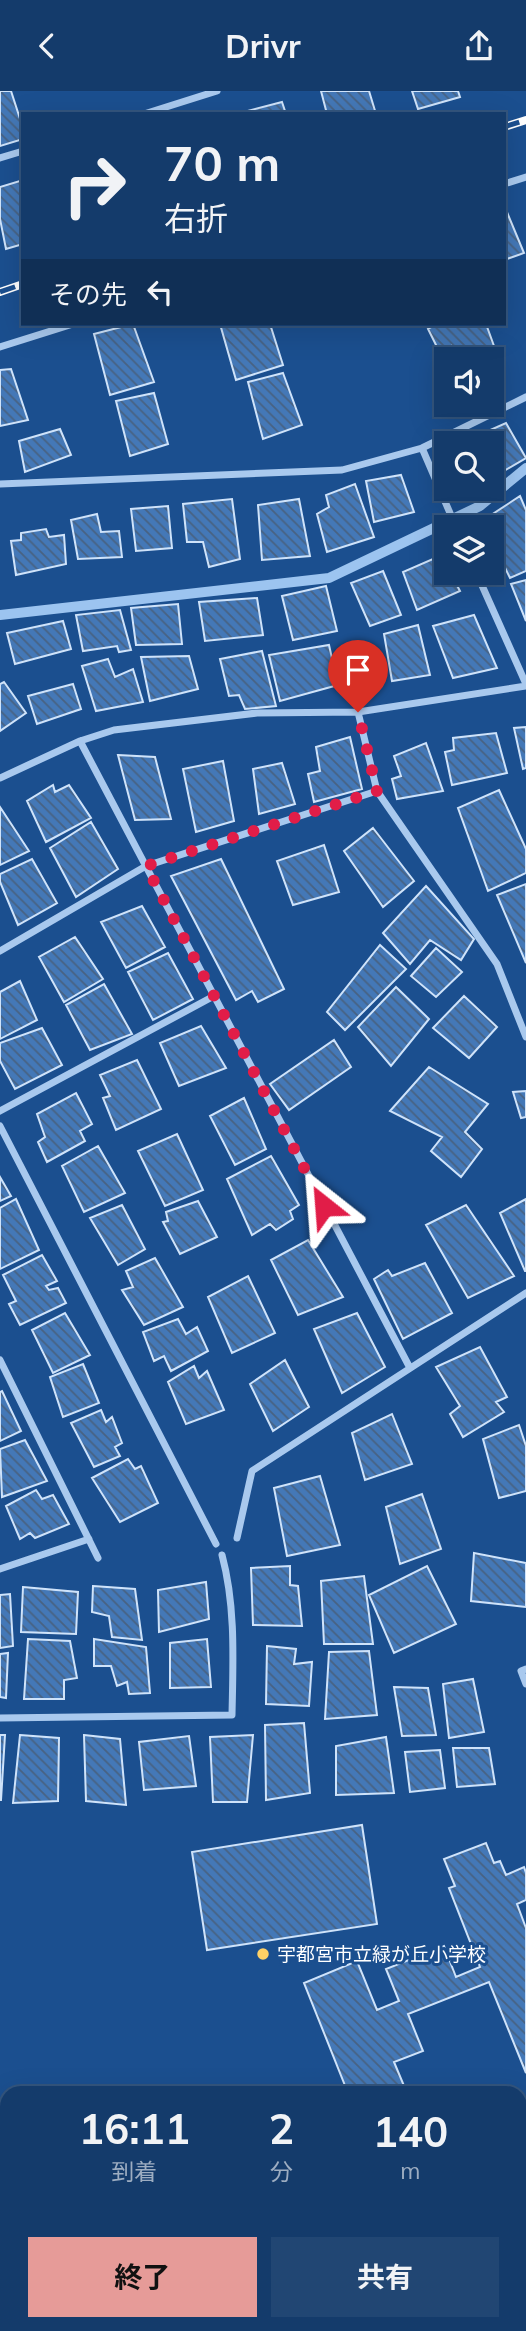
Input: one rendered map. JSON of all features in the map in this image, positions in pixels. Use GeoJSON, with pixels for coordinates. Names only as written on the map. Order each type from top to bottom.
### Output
{"type":"FeatureCollection","features":[{"type":"Feature","properties":{"kind":"street"},"geometry":{"type":"LineString","coordinates":[[150,112],[217,91]]}},
{"type":"Feature","properties":{"kind":"street"},"geometry":{"type":"LineString","coordinates":[[0,158],[21,152]]}},
{"type":"Feature","properties":{"kind":"street"},"geometry":{"type":"LineString","coordinates":[[506,183],[526,177]]}},
{"type":"Feature","properties":{"kind":"street"},"geometry":{"type":"LineString","coordinates":[[0,348],[67,326]]}},
{"type":"Feature","properties":{"kind":"street"},"geometry":{"type":"LineString","coordinates":[[0,484],[342,470],[422,448],[526,397]]}},
{"type":"Feature","properties":{"kind":"street"},"geometry":{"type":"LineString","coordinates":[[422,448],[451,515]]}},
{"type":"Feature","properties":{"kind":"street"},"geometry":{"type":"LineString","coordinates":[[0,778],[80,741],[114,730],[257,713],[358,712],[526,685],[482,585]]}},
{"type":"Feature","properties":{"kind":"street"},"geometry":{"type":"LineString","coordinates":[[358,712],[377,791],[497,964],[526,1037]]}},
{"type":"Feature","properties":{"kind":"street"},"geometry":{"type":"LineString","coordinates":[[80,741],[410,1369]]}},
{"type":"Feature","properties":{"kind":"street"},"geometry":{"type":"LineString","coordinates":[[0,951],[146,866],[377,791]]}},
{"type":"Feature","properties":{"kind":"street"},"geometry":{"type":"LineString","coordinates":[[0,1111],[214,996]]}},
{"type":"Feature","properties":{"kind":"street"},"geometry":{"type":"LineString","coordinates":[[0,1126],[216,1544]]}},
{"type":"Feature","properties":{"kind":"street"},"geometry":{"type":"LineString","coordinates":[[237,1538],[252,1471],[526,1293]]}},
{"type":"Feature","properties":{"kind":"street"},"geometry":{"type":"LineString","coordinates":[[0,1360],[98,1558]]}},
{"type":"Feature","properties":{"kind":"street"},"geometry":{"type":"LineString","coordinates":[[0,1569],[89,1539]]}},
{"type":"Feature","properties":{"kind":"street"},"geometry":{"type":"LineString","coordinates":[[0,1718],[232,1715],[233,1642],[230,1583],[222,1555]]}},
{"type":"Feature","properties":{"kind":"street"},"geometry":{"type":"LineString","coordinates":[[526,1669],[521,1671],[526,1684]]}},
{"type":"Feature","properties":{"kind":"building"},"geometry":{"type":"Polygon","coordinates":[[[0,91],[11,91],[21,122],[21,140],[0,146],[0,91]]]}},
{"type":"Feature","properties":{"kind":"building"},"geometry":{"type":"Polygon","coordinates":[[[321,91],[369,91],[375,112],[326,112],[321,91]]]}},
{"type":"Feature","properties":{"kind":"building"},"geometry":{"type":"Polygon","coordinates":[[[412,91],[458,91],[460,97],[418,109],[412,91]]]}},
{"type":"Feature","properties":{"kind":"building"},"geometry":{"type":"Polygon","coordinates":[[[282,102],[285,112],[244,112],[282,102]]]}},
{"type":"Feature","properties":{"kind":"building"},"geometry":{"type":"Polygon","coordinates":[[[21,181],[21,245],[6,249],[0,219],[0,187],[21,181]]]}},
{"type":"Feature","properties":{"kind":"building"},"geometry":{"type":"Polygon","coordinates":[[[506,210],[524,253],[506,259],[506,210]]]}},
{"type":"Feature","properties":{"kind":"building"},"geometry":{"type":"Polygon","coordinates":[[[134,326],[154,382],[110,395],[94,334],[134,326]]]}},
{"type":"Feature","properties":{"kind":"building"},"geometry":{"type":"Polygon","coordinates":[[[221,326],[271,326],[283,365],[236,380],[221,326]]]}},
{"type":"Feature","properties":{"kind":"building"},"geometry":{"type":"Polygon","coordinates":[[[433,326],[487,326],[494,347],[451,346],[437,347],[428,329],[433,326]]]}},
{"type":"Feature","properties":{"kind":"building"},"geometry":{"type":"Polygon","coordinates":[[[11,369],[28,420],[0,426],[0,370],[11,369]]]}},
{"type":"Feature","properties":{"kind":"building"},"geometry":{"type":"Polygon","coordinates":[[[283,373],[302,425],[263,439],[248,382],[283,373]]]}},
{"type":"Feature","properties":{"kind":"building"},"geometry":{"type":"Polygon","coordinates":[[[154,393],[168,444],[130,456],[116,401],[154,393]]]}},
{"type":"Feature","properties":{"kind":"building"},"geometry":{"type":"Polygon","coordinates":[[[506,423],[526,458],[504,471],[504,431],[488,431],[506,423]]]}},
{"type":"Feature","properties":{"kind":"building"},"geometry":{"type":"Polygon","coordinates":[[[60,429],[71,455],[25,472],[19,441],[60,429]]]}},
{"type":"Feature","properties":{"kind":"building"},"geometry":{"type":"Polygon","coordinates":[[[401,475],[414,512],[374,522],[366,481],[401,475]]]}},
{"type":"Feature","properties":{"kind":"building"},"geometry":{"type":"Polygon","coordinates":[[[355,484],[374,537],[327,552],[317,514],[329,507],[326,495],[355,484]]]}},
{"type":"Feature","properties":{"kind":"building"},"geometry":{"type":"Polygon","coordinates":[[[520,496],[526,510],[526,571],[510,578],[504,566],[504,515],[491,515],[520,496]]]}},
{"type":"Feature","properties":{"kind":"building"},"geometry":{"type":"Polygon","coordinates":[[[232,499],[240,559],[209,567],[203,542],[187,542],[183,504],[232,499]]]}},
{"type":"Feature","properties":{"kind":"building"},"geometry":{"type":"Polygon","coordinates":[[[299,499],[310,556],[262,560],[258,505],[299,499]]]}},
{"type":"Feature","properties":{"kind":"building"},"geometry":{"type":"Polygon","coordinates":[[[168,506],[172,548],[136,551],[131,509],[168,506]]]}},
{"type":"Feature","properties":{"kind":"building"},"geometry":{"type":"Polygon","coordinates":[[[97,514],[101,532],[119,531],[122,557],[78,559],[71,520],[97,514]]]}},
{"type":"Feature","properties":{"kind":"building"},"geometry":{"type":"Polygon","coordinates":[[[46,529],[49,537],[64,535],[66,564],[16,575],[11,541],[21,540],[21,533],[46,529]]]}},
{"type":"Feature","properties":{"kind":"building"},"geometry":{"type":"Polygon","coordinates":[[[434,558],[434,585],[457,585],[460,591],[417,610],[403,572],[434,558]]]}},
{"type":"Feature","properties":{"kind":"building"},"geometry":{"type":"Polygon","coordinates":[[[383,571],[401,615],[370,626],[351,583],[383,571]]]}},
{"type":"Feature","properties":{"kind":"building"},"geometry":{"type":"Polygon","coordinates":[[[526,580],[526,621],[511,584],[526,580]]]}},
{"type":"Feature","properties":{"kind":"building"},"geometry":{"type":"Polygon","coordinates":[[[326,586],[337,631],[293,640],[282,596],[326,586]]]}},
{"type":"Feature","properties":{"kind":"building"},"geometry":{"type":"Polygon","coordinates":[[[257,598],[263,635],[205,641],[199,602],[257,598]]]}},
{"type":"Feature","properties":{"kind":"building"},"geometry":{"type":"Polygon","coordinates":[[[178,604],[182,644],[136,645],[131,608],[178,604]]]}},
{"type":"Feature","properties":{"kind":"building"},"geometry":{"type":"Polygon","coordinates":[[[120,610],[131,650],[119,652],[117,646],[83,651],[76,615],[120,610]]]}},
{"type":"Feature","properties":{"kind":"building"},"geometry":{"type":"Polygon","coordinates":[[[474,615],[497,668],[453,678],[433,626],[474,615]]]}},
{"type":"Feature","properties":{"kind":"building"},"geometry":{"type":"Polygon","coordinates":[[[63,621],[71,649],[15,664],[7,633],[63,621]]]}},
{"type":"Feature","properties":{"kind":"building"},"geometry":{"type":"Polygon","coordinates":[[[418,625],[430,675],[392,681],[384,634],[418,625]]]}},
{"type":"Feature","properties":{"kind":"building"},"geometry":{"type":"Polygon","coordinates":[[[329,645],[338,685],[280,701],[269,655],[329,645]]]}},
{"type":"Feature","properties":{"kind":"building"},"geometry":{"type":"Polygon","coordinates":[[[262,651],[276,706],[245,709],[239,695],[229,696],[220,659],[262,651]]]}},
{"type":"Feature","properties":{"kind":"building"},"geometry":{"type":"Polygon","coordinates":[[[189,656],[198,689],[150,701],[141,657],[189,656]]]}},
{"type":"Feature","properties":{"kind":"building"},"geometry":{"type":"Polygon","coordinates":[[[108,659],[115,677],[133,669],[143,702],[96,711],[82,666],[108,659]]]}},
{"type":"Feature","properties":{"kind":"building"},"geometry":{"type":"Polygon","coordinates":[[[4,682],[26,713],[0,731],[0,684],[4,682]]]}},
{"type":"Feature","properties":{"kind":"building"},"geometry":{"type":"Polygon","coordinates":[[[73,684],[81,709],[37,724],[28,696],[73,684]]]}},
{"type":"Feature","properties":{"kind":"building"},"geometry":{"type":"Polygon","coordinates":[[[526,727],[526,768],[523,769],[514,728],[526,727]]]}},
{"type":"Feature","properties":{"kind":"building"},"geometry":{"type":"Polygon","coordinates":[[[496,733],[507,773],[452,785],[445,752],[454,750],[453,738],[496,733]]]}},
{"type":"Feature","properties":{"kind":"building"},"geometry":{"type":"Polygon","coordinates":[[[350,737],[362,789],[314,802],[308,774],[320,771],[316,747],[350,737]]]}},
{"type":"Feature","properties":{"kind":"building"},"geometry":{"type":"Polygon","coordinates":[[[426,743],[443,791],[397,799],[392,779],[401,776],[394,756],[426,743]]]}},
{"type":"Feature","properties":{"kind":"building"},"geometry":{"type":"Polygon","coordinates":[[[118,755],[155,757],[171,819],[135,820],[118,755]]]}},
{"type":"Feature","properties":{"kind":"building"},"geometry":{"type":"Polygon","coordinates":[[[223,761],[234,821],[196,832],[183,769],[223,761]]]}},
{"type":"Feature","properties":{"kind":"building"},"geometry":{"type":"Polygon","coordinates":[[[282,763],[295,804],[259,814],[253,769],[282,763]]]}},
{"type":"Feature","properties":{"kind":"building"},"geometry":{"type":"Polygon","coordinates":[[[53,785],[55,792],[69,785],[91,818],[46,842],[27,801],[53,785]]]}},
{"type":"Feature","properties":{"kind":"building"},"geometry":{"type":"Polygon","coordinates":[[[499,790],[526,849],[526,873],[488,891],[458,808],[499,790]]]}},
{"type":"Feature","properties":{"kind":"building"},"geometry":{"type":"Polygon","coordinates":[[[0,807],[29,851],[0,865],[0,807]]]}},
{"type":"Feature","properties":{"kind":"building"},"geometry":{"type":"Polygon","coordinates":[[[91,822],[118,869],[76,897],[50,848],[91,822]]]}},
{"type":"Feature","properties":{"kind":"building"},"geometry":{"type":"Polygon","coordinates":[[[373,828],[414,881],[383,907],[344,851],[373,828]]]}},
{"type":"Feature","properties":{"kind":"building"},"geometry":{"type":"Polygon","coordinates":[[[324,845],[339,892],[293,905],[277,861],[324,845]]]}},
{"type":"Feature","properties":{"kind":"building"},"geometry":{"type":"Polygon","coordinates":[[[32,859],[57,903],[18,925],[0,882],[0,874],[32,859]]]}},
{"type":"Feature","properties":{"kind":"building"},"geometry":{"type":"Polygon","coordinates":[[[221,859],[284,989],[258,1002],[252,991],[236,1000],[171,876],[221,859]]]}},
{"type":"Feature","properties":{"kind":"building"},"geometry":{"type":"Polygon","coordinates":[[[526,884],[526,963],[497,895],[526,884]]]}},
{"type":"Feature","properties":{"kind":"building"},"geometry":{"type":"Polygon","coordinates":[[[426,886],[474,939],[461,960],[430,940],[410,964],[383,933],[426,886]]]}},
{"type":"Feature","properties":{"kind":"building"},"geometry":{"type":"Polygon","coordinates":[[[142,906],[165,947],[126,968],[101,922],[142,906]]]}},
{"type":"Feature","properties":{"kind":"building"},"geometry":{"type":"Polygon","coordinates":[[[75,937],[103,979],[64,1002],[39,957],[75,937]]]}},
{"type":"Feature","properties":{"kind":"building"},"geometry":{"type":"Polygon","coordinates":[[[380,945],[406,969],[345,1030],[327,1012],[380,945]]]}},
{"type":"Feature","properties":{"kind":"building"},"geometry":{"type":"Polygon","coordinates":[[[436,948],[462,972],[436,997],[411,976],[436,948]]]}},
{"type":"Feature","properties":{"kind":"building"},"geometry":{"type":"Polygon","coordinates":[[[168,953],[193,999],[153,1020],[128,972],[168,953]]]}},
{"type":"Feature","properties":{"kind":"building"},"geometry":{"type":"Polygon","coordinates":[[[20,981],[37,1020],[0,1039],[0,992],[20,981]]]}},
{"type":"Feature","properties":{"kind":"building"},"geometry":{"type":"Polygon","coordinates":[[[104,984],[132,1034],[90,1050],[66,1005],[104,984]]]}},
{"type":"Feature","properties":{"kind":"building"},"geometry":{"type":"Polygon","coordinates":[[[396,987],[429,1019],[391,1066],[358,1027],[396,987]]]}},
{"type":"Feature","properties":{"kind":"building"},"geometry":{"type":"Polygon","coordinates":[[[464,996],[497,1027],[469,1058],[433,1028],[464,996]]]}},
{"type":"Feature","properties":{"kind":"building"},"geometry":{"type":"Polygon","coordinates":[[[201,1026],[226,1068],[179,1086],[160,1043],[201,1026]]]}},
{"type":"Feature","properties":{"kind":"building"},"geometry":{"type":"Polygon","coordinates":[[[42,1028],[62,1065],[15,1089],[0,1061],[0,1043],[42,1028]]]}},
{"type":"Feature","properties":{"kind":"building"},"geometry":{"type":"Polygon","coordinates":[[[334,1040],[351,1067],[289,1110],[270,1084],[334,1040]]]}},
{"type":"Feature","properties":{"kind":"building"},"geometry":{"type":"Polygon","coordinates":[[[137,1060],[161,1109],[116,1130],[103,1098],[110,1096],[100,1075],[137,1060]]]}},
{"type":"Feature","properties":{"kind":"building"},"geometry":{"type":"Polygon","coordinates":[[[429,1067],[488,1104],[465,1132],[482,1149],[461,1177],[431,1151],[442,1137],[390,1111],[429,1067]]]}},
{"type":"Feature","properties":{"kind":"building"},"geometry":{"type":"Polygon","coordinates":[[[526,1091],[526,1117],[521,1118],[513,1092],[526,1091]]]}},
{"type":"Feature","properties":{"kind":"building"},"geometry":{"type":"Polygon","coordinates":[[[76,1093],[92,1124],[80,1131],[85,1141],[47,1162],[38,1142],[45,1137],[37,1114],[76,1093]]]}},
{"type":"Feature","properties":{"kind":"building"},"geometry":{"type":"Polygon","coordinates":[[[244,1098],[266,1149],[235,1165],[210,1116],[244,1098]]]}},
{"type":"Feature","properties":{"kind":"building"},"geometry":{"type":"Polygon","coordinates":[[[177,1134],[203,1190],[165,1206],[138,1151],[177,1134]]]}},
{"type":"Feature","properties":{"kind":"building"},"geometry":{"type":"Polygon","coordinates":[[[98,1146],[125,1193],[84,1212],[62,1166],[98,1146]]]}},
{"type":"Feature","properties":{"kind":"building"},"geometry":{"type":"Polygon","coordinates":[[[271,1156],[299,1205],[290,1211],[293,1219],[276,1230],[270,1224],[252,1235],[227,1179],[271,1156]]]}},
{"type":"Feature","properties":{"kind":"building"},"geometry":{"type":"Polygon","coordinates":[[[0,1177],[11,1196],[0,1201],[0,1177]]]}},
{"type":"Feature","properties":{"kind":"building"},"geometry":{"type":"Polygon","coordinates":[[[16,1199],[39,1250],[0,1269],[0,1208],[16,1199]]]}},
{"type":"Feature","properties":{"kind":"building"},"geometry":{"type":"Polygon","coordinates":[[[526,1199],[526,1271],[525,1271],[500,1213],[526,1199]]]}},
{"type":"Feature","properties":{"kind":"building"},"geometry":{"type":"Polygon","coordinates":[[[198,1201],[217,1237],[180,1254],[163,1222],[168,1221],[166,1212],[198,1201]]]}},
{"type":"Feature","properties":{"kind":"building"},"geometry":{"type":"Polygon","coordinates":[[[122,1205],[145,1249],[118,1265],[90,1218],[122,1205]]]}},
{"type":"Feature","properties":{"kind":"building"},"geometry":{"type":"Polygon","coordinates":[[[466,1205],[514,1276],[468,1298],[426,1225],[466,1205]]]}},
{"type":"Feature","properties":{"kind":"building"},"geometry":{"type":"Polygon","coordinates":[[[308,1240],[343,1297],[298,1315],[271,1260],[308,1240]]]}},
{"type":"Feature","properties":{"kind":"building"},"geometry":{"type":"Polygon","coordinates":[[[42,1255],[57,1281],[46,1286],[49,1290],[58,1288],[66,1303],[20,1325],[9,1304],[16,1301],[3,1275],[42,1255]]]}},
{"type":"Feature","properties":{"kind":"building"},"geometry":{"type":"Polygon","coordinates":[[[155,1258],[183,1307],[144,1325],[122,1290],[133,1287],[126,1271],[155,1258]]]}},
{"type":"Feature","properties":{"kind":"building"},"geometry":{"type":"Polygon","coordinates":[[[425,1263],[452,1313],[403,1339],[374,1279],[388,1270],[392,1276],[425,1263]]]}},
{"type":"Feature","properties":{"kind":"building"},"geometry":{"type":"Polygon","coordinates":[[[248,1276],[275,1333],[232,1353],[208,1297],[248,1276]]]}},
{"type":"Feature","properties":{"kind":"building"},"geometry":{"type":"Polygon","coordinates":[[[65,1313],[90,1355],[53,1373],[32,1330],[65,1313]]]}},
{"type":"Feature","properties":{"kind":"building"},"geometry":{"type":"Polygon","coordinates":[[[357,1313],[385,1367],[342,1393],[314,1329],[357,1313]]]}},
{"type":"Feature","properties":{"kind":"building"},"geometry":{"type":"Polygon","coordinates":[[[178,1319],[186,1334],[197,1327],[208,1351],[171,1371],[164,1356],[154,1361],[143,1332],[178,1319]]]}},
{"type":"Feature","properties":{"kind":"building"},"geometry":{"type":"Polygon","coordinates":[[[480,1347],[507,1397],[496,1402],[504,1412],[463,1437],[450,1414],[460,1406],[436,1367],[480,1347]]]}},
{"type":"Feature","properties":{"kind":"building"},"geometry":{"type":"Polygon","coordinates":[[[285,1360],[309,1407],[273,1431],[250,1384],[285,1360]]]}},
{"type":"Feature","properties":{"kind":"building"},"geometry":{"type":"Polygon","coordinates":[[[83,1364],[99,1403],[63,1417],[50,1377],[83,1364]]]}},
{"type":"Feature","properties":{"kind":"building"},"geometry":{"type":"Polygon","coordinates":[[[194,1366],[199,1378],[207,1371],[224,1410],[186,1424],[168,1382],[194,1366]]]}},
{"type":"Feature","properties":{"kind":"building"},"geometry":{"type":"Polygon","coordinates":[[[2,1391],[21,1431],[0,1441],[0,1392],[2,1391]]]}},
{"type":"Feature","properties":{"kind":"building"},"geometry":{"type":"Polygon","coordinates":[[[101,1410],[106,1422],[112,1417],[122,1443],[115,1447],[120,1456],[94,1467],[71,1423],[101,1410]]]}},
{"type":"Feature","properties":{"kind":"building"},"geometry":{"type":"Polygon","coordinates":[[[392,1414],[412,1464],[365,1480],[352,1433],[392,1414]]]}},
{"type":"Feature","properties":{"kind":"building"},"geometry":{"type":"Polygon","coordinates":[[[519,1425],[526,1446],[526,1491],[499,1498],[483,1439],[519,1425]]]}},
{"type":"Feature","properties":{"kind":"building"},"geometry":{"type":"Polygon","coordinates":[[[25,1440],[47,1481],[2,1497],[0,1449],[25,1440]]]}},
{"type":"Feature","properties":{"kind":"building"},"geometry":{"type":"Polygon","coordinates":[[[128,1459],[135,1469],[141,1466],[158,1503],[120,1522],[92,1478],[128,1459]]]}},
{"type":"Feature","properties":{"kind":"building"},"geometry":{"type":"Polygon","coordinates":[[[320,1476],[340,1545],[287,1556],[274,1488],[320,1476]]]}},
{"type":"Feature","properties":{"kind":"building"},"geometry":{"type":"Polygon","coordinates":[[[36,1490],[42,1499],[53,1495],[69,1524],[35,1538],[30,1533],[20,1539],[6,1506],[36,1490]]]}},
{"type":"Feature","properties":{"kind":"building"},"geometry":{"type":"Polygon","coordinates":[[[422,1494],[441,1549],[400,1564],[386,1507],[422,1494]]]}},
{"type":"Feature","properties":{"kind":"building"},"geometry":{"type":"Polygon","coordinates":[[[474,1553],[526,1563],[526,1607],[471,1601],[474,1553]]]}},
{"type":"Feature","properties":{"kind":"building"},"geometry":{"type":"Polygon","coordinates":[[[290,1566],[290,1585],[298,1586],[302,1626],[253,1625],[251,1568],[290,1566]]]}},
{"type":"Feature","properties":{"kind":"building"},"geometry":{"type":"Polygon","coordinates":[[[427,1566],[456,1624],[394,1653],[369,1595],[427,1566]]]}},
{"type":"Feature","properties":{"kind":"building"},"geometry":{"type":"Polygon","coordinates":[[[364,1576],[373,1644],[324,1644],[321,1581],[364,1576]]]}},
{"type":"Feature","properties":{"kind":"building"},"geometry":{"type":"Polygon","coordinates":[[[206,1582],[209,1619],[159,1632],[158,1590],[206,1582]]]}},
{"type":"Feature","properties":{"kind":"building"},"geometry":{"type":"Polygon","coordinates":[[[93,1586],[135,1589],[142,1640],[112,1637],[109,1616],[92,1612],[93,1586]]]}},
{"type":"Feature","properties":{"kind":"building"},"geometry":{"type":"Polygon","coordinates":[[[23,1587],[78,1592],[76,1634],[21,1632],[23,1587]]]}},
{"type":"Feature","properties":{"kind":"building"},"geometry":{"type":"Polygon","coordinates":[[[10,1594],[13,1646],[0,1648],[0,1595],[10,1594]]]}},
{"type":"Feature","properties":{"kind":"building"},"geometry":{"type":"Polygon","coordinates":[[[28,1639],[70,1641],[77,1678],[64,1680],[64,1699],[24,1699],[28,1639]]]}},
{"type":"Feature","properties":{"kind":"building"},"geometry":{"type":"Polygon","coordinates":[[[94,1639],[146,1647],[150,1693],[129,1694],[127,1682],[117,1686],[111,1666],[94,1666],[94,1639]]]}},
{"type":"Feature","properties":{"kind":"building"},"geometry":{"type":"Polygon","coordinates":[[[207,1639],[211,1687],[170,1688],[170,1643],[207,1639]]]}},
{"type":"Feature","properties":{"kind":"building"},"geometry":{"type":"Polygon","coordinates":[[[267,1646],[296,1649],[294,1664],[312,1662],[309,1706],[266,1704],[267,1646]]]}},
{"type":"Feature","properties":{"kind":"building"},"geometry":{"type":"Polygon","coordinates":[[[369,1651],[377,1715],[325,1719],[329,1652],[369,1651]]]}},
{"type":"Feature","properties":{"kind":"building"},"geometry":{"type":"Polygon","coordinates":[[[8,1653],[6,1698],[0,1697],[0,1654],[8,1653]]]}},
{"type":"Feature","properties":{"kind":"building"},"geometry":{"type":"Polygon","coordinates":[[[473,1679],[484,1732],[449,1738],[443,1684],[473,1679]]]}},
{"type":"Feature","properties":{"kind":"building"},"geometry":{"type":"Polygon","coordinates":[[[394,1687],[428,1688],[436,1735],[402,1736],[394,1687]]]}},
{"type":"Feature","properties":{"kind":"building"},"geometry":{"type":"Polygon","coordinates":[[[304,1723],[310,1793],[266,1800],[265,1725],[304,1723]]]}},
{"type":"Feature","properties":{"kind":"building"},"geometry":{"type":"Polygon","coordinates":[[[0,1735],[5,1735],[1,1800],[0,1800],[0,1735]]]}},
{"type":"Feature","properties":{"kind":"building"},"geometry":{"type":"Polygon","coordinates":[[[20,1735],[59,1738],[58,1801],[13,1803],[20,1735]]]}},
{"type":"Feature","properties":{"kind":"building"},"geometry":{"type":"Polygon","coordinates":[[[84,1735],[120,1739],[126,1805],[86,1801],[84,1735]]]}},
{"type":"Feature","properties":{"kind":"building"},"geometry":{"type":"Polygon","coordinates":[[[253,1735],[247,1802],[213,1802],[210,1737],[253,1735]]]}},
{"type":"Feature","properties":{"kind":"building"},"geometry":{"type":"Polygon","coordinates":[[[189,1736],[196,1786],[144,1790],[139,1742],[189,1736]]]}},
{"type":"Feature","properties":{"kind":"building"},"geometry":{"type":"Polygon","coordinates":[[[386,1737],[394,1793],[336,1795],[336,1746],[386,1737]]]}},
{"type":"Feature","properties":{"kind":"building"},"geometry":{"type":"Polygon","coordinates":[[[453,1748],[489,1748],[495,1784],[457,1787],[453,1748]]]}},
{"type":"Feature","properties":{"kind":"building"},"geometry":{"type":"Polygon","coordinates":[[[440,1750],[445,1788],[410,1792],[405,1752],[440,1750]]]}},
{"type":"Feature","properties":{"kind":"building"},"geometry":{"type":"Polygon","coordinates":[[[362,1825],[377,1924],[207,1950],[192,1852],[362,1825]]]}},
{"type":"Feature","properties":{"kind":"building"},"geometry":{"type":"Polygon","coordinates":[[[486,1843],[494,1863],[500,1861],[506,1875],[524,1867],[526,1900],[517,1904],[526,1928],[526,2073],[489,1982],[408,2014],[423,2051],[394,2062],[404,2086],[345,2086],[304,1983],[357,1961],[377,2010],[399,2001],[386,1969],[444,1946],[456,1977],[480,1967],[449,1888],[455,1886],[444,1859],[486,1843]]]}},
{"type":"Feature","properties":{"kind":"waterway"},"geometry":{"type":"LineString","coordinates":[[0,615],[329,578],[480,506],[526,468]]}},
{"type":"Feature","properties":{"kind":"railway"},"geometry":{"type":"LineString","coordinates":[[506,126],[526,120]]}},
{"type":"Feature","properties":{"kind":"railway"},"geometry":{"type":"LineString","coordinates":[[0,292],[21,285]]}},
{"type":"Feature","properties":{"kind":"place","name":"宇都宮市立緑が丘小学校"},"geometry":{"type":"Point","coordinates":[263,1954]}},
{"type":"Feature","properties":{"kind":"route"},"geometry":{"type":"LineString","coordinates":[[324,1206],[146,866],[377,791],[358,712]]}}]}
